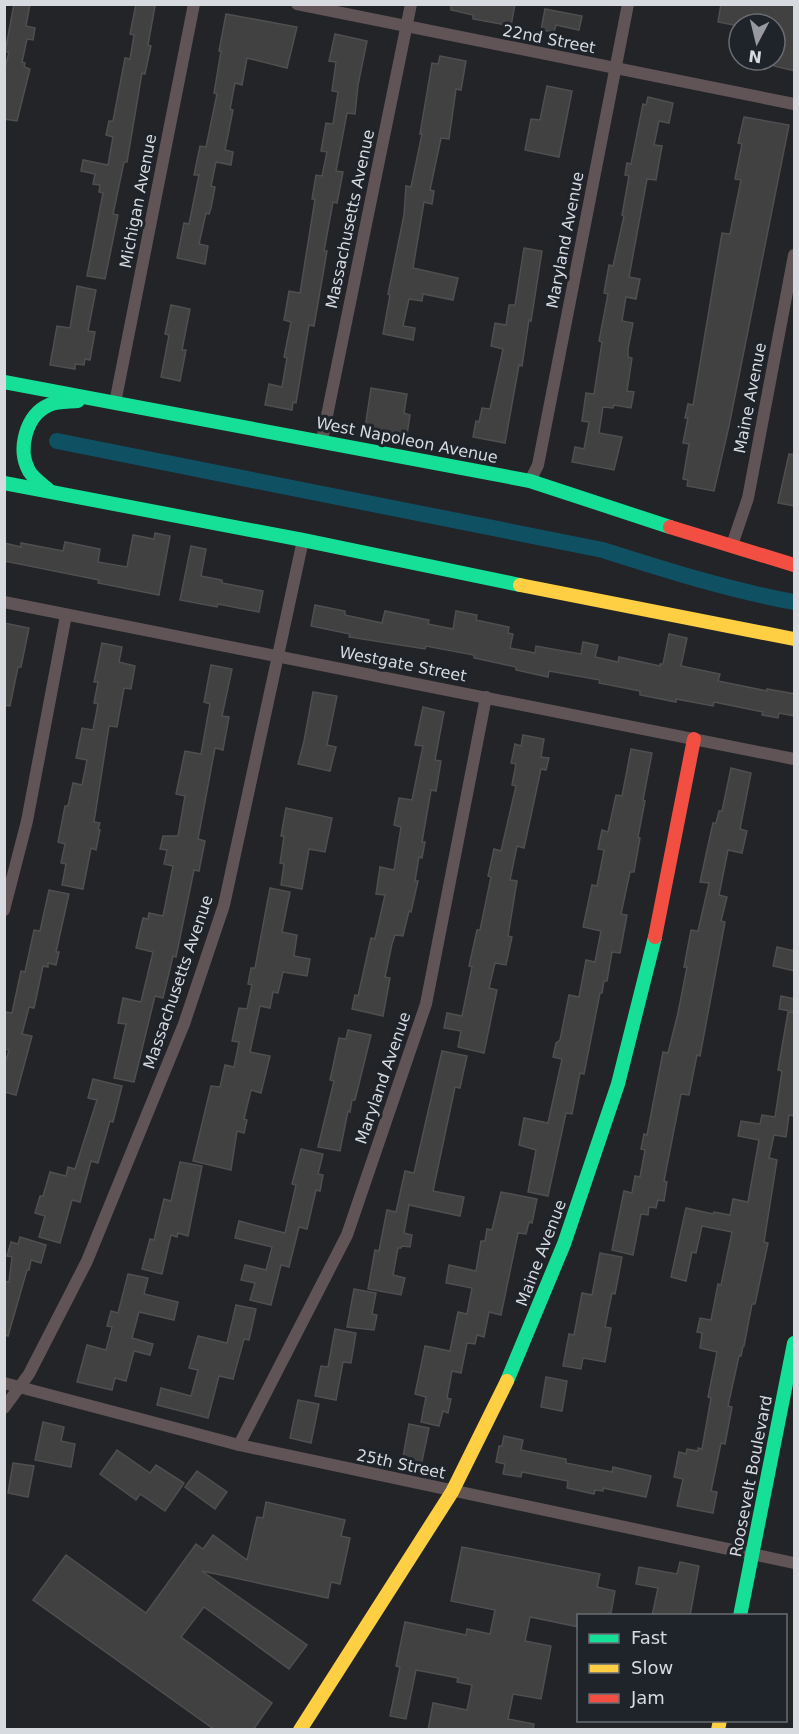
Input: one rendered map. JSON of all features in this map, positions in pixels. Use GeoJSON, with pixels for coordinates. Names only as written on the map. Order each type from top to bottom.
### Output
{"type":"FeatureCollection","features":[{"type":"Feature","properties":{"kind":"main road","name":"West Napoleon Avenue"},"geometry":{"type":"LineString","coordinates":[[4,382],[322,440],[530,481],[795,565]]}},
{"type":"Feature","properties":{"kind":"main road"},"geometry":{"type":"LineString","coordinates":[[50,491],[28,470],[23,451],[25,434],[33,417],[50,405],[94,399]]}},
{"type":"Feature","properties":{"kind":"main road"},"geometry":{"type":"LineString","coordinates":[[4,483],[303,540],[795,639]]}},
{"type":"Feature","properties":{"kind":"main road","name":"Maine Avenue"},"geometry":{"type":"LineString","coordinates":[[300,1730],[453,1492],[516,1362],[564,1244],[618,1084],[661,914],[694,740]]}},
{"type":"Feature","properties":{"kind":"main road","name":"Roosevelt Boulevard"},"geometry":{"type":"LineString","coordinates":[[741,1614],[795,1343]]}},
{"type":"Feature","properties":{"kind":"street","name":"Michigan Avenue"},"geometry":{"type":"LineString","coordinates":[[115,403],[194,4]]}},
{"type":"Feature","properties":{"kind":"street","name":"22nd Street"},"geometry":{"type":"LineString","coordinates":[[297,4],[795,104]]}},
{"type":"Feature","properties":{"kind":"street","name":"Massachusetts Avenue"},"geometry":{"type":"LineString","coordinates":[[322,440],[411,4]]}},
{"type":"Feature","properties":{"kind":"street","name":"Maryland Avenue"},"geometry":{"type":"LineString","coordinates":[[530,481],[538,465],[628,4]]}},
{"type":"Feature","properties":{"kind":"street","name":"Maine Avenue"},"geometry":{"type":"LineString","coordinates":[[732,545],[748,498],[795,255]]}},
{"type":"Feature","properties":{"kind":"street","name":"Massachusetts Avenue"},"geometry":{"type":"LineString","coordinates":[[4,1408],[29,1374],[87,1261],[184,1024],[224,905],[276,656],[303,540]]}},
{"type":"Feature","properties":{"kind":"street","name":"Westgate Street"},"geometry":{"type":"LineString","coordinates":[[4,602],[795,759]]}},
{"type":"Feature","properties":{"kind":"street"},"geometry":{"type":"LineString","coordinates":[[4,910],[27,821],[66,615]]}},
{"type":"Feature","properties":{"kind":"street","name":"Maryland Avenue"},"geometry":{"type":"LineString","coordinates":[[239,1445],[346,1235],[426,1004],[486,697]]}},
{"type":"Feature","properties":{"kind":"street","name":"25th Street"},"geometry":{"type":"LineString","coordinates":[[4,1383],[239,1445],[795,1563]]}},
{"type":"Feature","properties":{"kind":"building"},"geometry":{"type":"Polygon","coordinates":[[[14,4],[30,4],[26,26],[35,28],[33,40],[27,39],[22,62],[25,63],[24,67],[30,69],[17,121],[4,119],[4,72],[9,52],[5,52],[14,4]]]}},
{"type":"Feature","properties":{"kind":"building"},"geometry":{"type":"Polygon","coordinates":[[[136,4],[155,6],[148,45],[151,46],[145,74],[142,73],[127,162],[124,162],[113,214],[118,215],[105,279],[87,276],[103,193],[99,192],[100,185],[93,184],[95,174],[81,171],[83,160],[108,165],[113,137],[106,135],[109,121],[113,121],[125,58],[130,59],[134,35],[130,34],[136,4]]]}},
{"type":"Feature","properties":{"kind":"building"},"geometry":{"type":"Polygon","coordinates":[[[451,4],[515,4],[511,26],[473,19],[473,15],[451,10],[451,4]]]}},
{"type":"Feature","properties":{"kind":"building"},"geometry":{"type":"Polygon","coordinates":[[[721,4],[795,4],[795,71],[787,69],[787,12],[727,12],[727,24],[718,22],[721,4]]]}},
{"type":"Feature","properties":{"kind":"building"},"geometry":{"type":"Polygon","coordinates":[[[545,9],[582,16],[579,30],[556,25],[554,32],[541,30],[545,9]]]}},
{"type":"Feature","properties":{"kind":"building"},"geometry":{"type":"Polygon","coordinates":[[[226,14],[297,27],[287,68],[247,58],[242,85],[235,83],[230,109],[233,110],[225,150],[233,152],[231,165],[216,162],[211,186],[215,187],[211,208],[209,214],[206,213],[199,244],[208,246],[205,264],[177,258],[184,223],[189,224],[199,175],[194,175],[200,146],[206,147],[217,94],[214,93],[226,14]]]}},
{"type":"Feature","properties":{"kind":"building"},"geometry":{"type":"Polygon","coordinates":[[[335,34],[367,41],[355,114],[347,113],[336,171],[343,172],[337,203],[333,202],[314,326],[309,325],[296,403],[293,402],[292,410],[265,405],[269,384],[282,387],[287,358],[284,357],[291,322],[284,320],[289,291],[300,293],[315,199],[312,199],[316,175],[322,176],[327,152],[321,151],[326,123],[333,124],[338,92],[332,91],[336,62],[329,61],[335,34]]]}},
{"type":"Feature","properties":{"kind":"building"},"geometry":{"type":"Polygon","coordinates":[[[440,56],[466,61],[461,90],[456,89],[449,139],[441,138],[430,190],[434,191],[432,204],[424,202],[413,268],[458,278],[453,300],[423,294],[422,301],[409,299],[403,326],[415,328],[413,340],[383,334],[390,295],[388,294],[404,215],[406,186],[411,187],[422,134],[420,134],[432,63],[438,64],[440,56]]]}},
{"type":"Feature","properties":{"kind":"building"},"geometry":{"type":"Polygon","coordinates":[[[547,86],[572,91],[559,157],[525,150],[531,119],[540,120],[547,86]]]}},
{"type":"Feature","properties":{"kind":"building"},"geometry":{"type":"Polygon","coordinates":[[[648,97],[673,103],[669,123],[659,121],[654,145],[662,146],[656,180],[647,179],[629,277],[640,279],[636,299],[626,297],[622,321],[633,323],[628,349],[628,357],[632,358],[627,391],[634,392],[631,408],[614,405],[613,408],[603,407],[599,433],[622,437],[614,470],[572,462],[575,447],[584,449],[589,422],[582,421],[586,393],[594,394],[602,342],[599,341],[608,294],[604,293],[609,265],[613,266],[624,216],[622,215],[629,176],[625,175],[627,163],[631,164],[643,104],[646,105],[648,97]]]}},
{"type":"Feature","properties":{"kind":"building"},"geometry":{"type":"Polygon","coordinates":[[[744,117],[789,125],[714,491],[687,486],[688,480],[683,479],[689,444],[683,443],[688,418],[685,418],[688,404],[693,405],[722,233],[730,234],[741,180],[735,179],[742,144],[738,143],[744,117]]]}},
{"type":"Feature","properties":{"kind":"building"},"geometry":{"type":"Polygon","coordinates":[[[524,248],[542,251],[531,321],[529,320],[522,366],[519,365],[505,443],[473,437],[476,421],[479,422],[482,408],[490,409],[503,349],[491,346],[495,323],[506,325],[509,305],[515,305],[524,248]]]}},
{"type":"Feature","properties":{"kind":"building"},"geometry":{"type":"Polygon","coordinates":[[[77,286],[96,290],[88,331],[95,332],[90,360],[85,359],[84,365],[75,364],[75,369],[50,365],[57,326],[70,328],[77,286]]]}},
{"type":"Feature","properties":{"kind":"building"},"geometry":{"type":"Polygon","coordinates":[[[171,305],[190,309],[182,350],[186,350],[180,381],[161,377],[169,335],[165,334],[171,305]]]}},
{"type":"Feature","properties":{"kind":"building"},"geometry":{"type":"Polygon","coordinates":[[[371,388],[407,394],[404,413],[410,415],[407,435],[365,428],[371,388]]]}},
{"type":"Feature","properties":{"kind":"building"},"geometry":{"type":"Polygon","coordinates":[[[789,454],[795,455],[795,506],[778,503],[789,454]]]}},
{"type":"Feature","properties":{"kind":"building"},"geometry":{"type":"Polygon","coordinates":[[[155,533],[170,536],[159,595],[4,561],[4,543],[21,547],[21,543],[63,551],[65,542],[100,549],[98,562],[127,567],[133,535],[154,539],[155,533]]]}},
{"type":"Feature","properties":{"kind":"building"},"geometry":{"type":"Polygon","coordinates":[[[191,546],[206,549],[201,576],[222,580],[222,583],[263,591],[259,612],[180,600],[191,546]]]}},
{"type":"Feature","properties":{"kind":"building"},"geometry":{"type":"Polygon","coordinates":[[[315,605],[345,611],[345,615],[382,623],[385,611],[429,620],[428,624],[453,629],[456,611],[477,615],[476,620],[509,627],[508,633],[513,634],[510,648],[535,653],[536,646],[581,654],[583,642],[598,645],[595,657],[618,662],[619,657],[660,666],[663,664],[669,634],[687,638],[681,666],[720,674],[718,681],[795,694],[795,716],[779,713],[778,718],[762,715],[763,712],[714,702],[713,706],[676,699],[676,702],[640,695],[640,691],[599,683],[600,680],[549,671],[548,677],[474,658],[474,655],[426,646],[425,649],[349,637],[350,634],[311,626],[315,605]]]}},
{"type":"Feature","properties":{"kind":"building"},"geometry":{"type":"Polygon","coordinates":[[[4,623],[29,628],[10,706],[4,705],[4,623]]]}},
{"type":"Feature","properties":{"kind":"building"},"geometry":{"type":"Polygon","coordinates":[[[102,643],[122,647],[119,662],[135,666],[131,689],[124,688],[117,727],[109,726],[94,822],[100,823],[98,829],[100,830],[96,850],[91,848],[83,889],[62,885],[66,864],[61,863],[65,844],[58,842],[65,806],[68,806],[73,783],[82,785],[87,760],[76,758],[82,728],[93,730],[98,704],[94,703],[98,682],[94,682],[102,643]]]}},
{"type":"Feature","properties":{"kind":"building"},"geometry":{"type":"Polygon","coordinates":[[[211,665],[232,669],[222,716],[229,717],[223,750],[215,748],[198,839],[205,841],[199,871],[194,870],[176,957],[173,956],[163,998],[155,996],[134,1082],[114,1078],[126,1024],[118,1023],[123,998],[141,1002],[153,952],[136,948],[143,918],[148,919],[149,913],[163,916],[173,866],[164,864],[167,850],[160,849],[163,836],[178,836],[185,796],[176,794],[185,751],[201,754],[210,704],[204,702],[211,665]]]}},
{"type":"Feature","properties":{"kind":"building"},"geometry":{"type":"Polygon","coordinates":[[[313,692],[337,696],[327,745],[336,747],[330,771],[298,764],[313,692]]]}},
{"type":"Feature","properties":{"kind":"building"},"geometry":{"type":"Polygon","coordinates":[[[423,707],[444,712],[435,760],[441,761],[436,791],[431,790],[422,842],[425,842],[422,858],[419,857],[415,881],[418,881],[411,912],[409,911],[403,936],[395,935],[392,944],[385,977],[390,978],[383,1016],[352,1009],[355,995],[358,996],[371,938],[375,939],[385,895],[376,894],[380,867],[394,870],[401,827],[394,825],[399,798],[412,800],[423,746],[415,745],[423,707]]]}},
{"type":"Feature","properties":{"kind":"building"},"geometry":{"type":"Polygon","coordinates":[[[523,735],[544,739],[541,757],[549,758],[546,770],[541,769],[524,848],[517,846],[510,880],[517,881],[508,936],[512,937],[506,965],[495,963],[489,988],[497,990],[484,1053],[458,1047],[461,1031],[444,1028],[447,1013],[462,1016],[472,967],[469,966],[477,930],[480,930],[491,877],[488,876],[494,849],[501,851],[516,786],[512,785],[516,764],[511,763],[515,744],[521,746],[523,735]]]}},
{"type":"Feature","properties":{"kind":"building"},"geometry":{"type":"Polygon","coordinates":[[[631,749],[652,753],[643,800],[645,801],[634,872],[630,872],[621,914],[627,915],[620,953],[612,952],[607,981],[604,981],[602,993],[600,993],[584,1074],[580,1073],[572,1114],[566,1113],[548,1196],[528,1192],[536,1150],[519,1145],[524,1118],[548,1123],[562,1059],[553,1057],[556,1043],[560,1040],[569,995],[579,997],[586,960],[595,962],[601,931],[583,927],[592,885],[597,886],[604,850],[598,849],[602,830],[608,832],[616,795],[622,796],[631,749]]]}},
{"type":"Feature","properties":{"kind":"building"},"geometry":{"type":"Polygon","coordinates":[[[731,768],[751,773],[740,829],[747,831],[742,853],[728,850],[719,895],[727,897],[721,921],[725,922],[700,1056],[697,1055],[689,1095],[681,1094],[664,1181],[667,1182],[664,1201],[658,1200],[656,1208],[649,1207],[648,1215],[641,1214],[633,1255],[612,1250],[624,1191],[632,1193],[635,1176],[640,1177],[645,1150],[641,1149],[644,1134],[647,1135],[663,1052],[668,1053],[678,1013],[691,930],[698,931],[709,883],[700,882],[713,823],[716,823],[719,811],[722,811],[731,768]]]}},
{"type":"Feature","properties":{"kind":"building"},"geometry":{"type":"Polygon","coordinates":[[[286,808],[332,818],[325,852],[309,849],[302,889],[281,885],[284,864],[280,863],[284,836],[281,836],[286,808]]]}},
{"type":"Feature","properties":{"kind":"building"},"geometry":{"type":"Polygon","coordinates":[[[270,888],[290,892],[282,932],[297,935],[294,956],[310,959],[307,976],[283,972],[278,993],[273,992],[270,1008],[260,1006],[250,1052],[270,1056],[261,1093],[251,1090],[244,1119],[247,1120],[244,1133],[237,1131],[231,1170],[193,1161],[211,1086],[220,1087],[225,1065],[234,1067],[239,1042],[232,1041],[239,1008],[247,1009],[252,985],[248,984],[251,968],[255,968],[270,888]]]}},
{"type":"Feature","properties":{"kind":"building"},"geometry":{"type":"Polygon","coordinates":[[[49,890],[69,894],[56,952],[59,952],[56,965],[48,963],[48,967],[43,966],[34,1008],[29,1007],[22,1034],[32,1036],[16,1095],[4,1092],[4,1067],[9,1050],[4,1049],[4,1019],[6,1012],[12,1013],[21,971],[25,972],[34,930],[40,931],[49,890]]]}},
{"type":"Feature","properties":{"kind":"building"},"geometry":{"type":"Polygon","coordinates":[[[777,947],[795,951],[795,971],[773,966],[777,947]]]}},
{"type":"Feature","properties":{"kind":"building"},"geometry":{"type":"Polygon","coordinates":[[[781,996],[795,999],[795,1012],[779,1009],[781,996]]]}},
{"type":"Feature","properties":{"kind":"building"},"geometry":{"type":"Polygon","coordinates":[[[788,1012],[795,1013],[795,1116],[789,1115],[786,1137],[774,1135],[769,1158],[777,1160],[764,1242],[768,1243],[755,1304],[752,1304],[744,1346],[739,1356],[728,1406],[732,1407],[725,1444],[721,1443],[711,1491],[717,1492],[713,1513],[677,1506],[683,1479],[674,1477],[679,1452],[686,1454],[687,1449],[698,1451],[698,1448],[702,1449],[711,1398],[708,1397],[717,1352],[700,1348],[702,1333],[697,1332],[700,1318],[711,1320],[732,1232],[702,1226],[696,1253],[692,1252],[686,1281],[671,1277],[686,1208],[730,1215],[733,1199],[748,1202],[759,1140],[738,1136],[741,1121],[760,1124],[762,1115],[775,1117],[782,1071],[778,1070],[788,1012]]]}},
{"type":"Feature","properties":{"kind":"building"},"geometry":{"type":"Polygon","coordinates":[[[348,1030],[371,1035],[355,1100],[352,1100],[350,1112],[348,1111],[340,1151],[318,1147],[334,1081],[330,1080],[339,1038],[346,1039],[348,1030]]]}},
{"type":"Feature","properties":{"kind":"building"},"geometry":{"type":"Polygon","coordinates":[[[442,1051],[467,1056],[460,1088],[455,1087],[433,1191],[464,1197],[460,1216],[409,1205],[404,1233],[412,1235],[410,1247],[398,1248],[393,1275],[405,1278],[401,1295],[368,1289],[375,1250],[379,1251],[387,1210],[396,1212],[405,1171],[414,1173],[442,1051]]]}},
{"type":"Feature","properties":{"kind":"building"},"geometry":{"type":"Polygon","coordinates":[[[93,1079],[122,1086],[113,1122],[110,1121],[98,1163],[91,1161],[80,1202],[72,1200],[60,1243],[39,1237],[45,1216],[35,1213],[50,1172],[66,1176],[68,1167],[75,1169],[97,1100],[88,1098],[93,1079]]]}},
{"type":"Feature","properties":{"kind":"building"},"geometry":{"type":"Polygon","coordinates":[[[301,1149],[323,1154],[318,1174],[323,1175],[320,1191],[316,1190],[307,1229],[299,1227],[289,1267],[281,1265],[271,1305],[250,1300],[255,1283],[241,1280],[245,1265],[266,1270],[272,1247],[235,1238],[239,1221],[285,1233],[296,1185],[292,1184],[301,1149]]]}},
{"type":"Feature","properties":{"kind":"building"},"geometry":{"type":"Polygon","coordinates":[[[180,1162],[202,1166],[188,1236],[178,1233],[177,1237],[171,1235],[162,1274],[142,1269],[150,1239],[154,1240],[164,1199],[171,1201],[180,1162]]]}},
{"type":"Feature","properties":{"kind":"building"},"geometry":{"type":"Polygon","coordinates":[[[501,1192],[537,1199],[532,1223],[529,1222],[526,1234],[518,1233],[501,1315],[489,1312],[484,1337],[477,1335],[475,1344],[467,1343],[461,1373],[452,1371],[447,1398],[451,1399],[448,1413],[443,1411],[439,1426],[421,1422],[426,1397],[415,1394],[425,1346],[450,1351],[458,1312],[467,1314],[472,1288],[446,1283],[449,1265],[476,1271],[481,1241],[485,1241],[487,1229],[492,1230],[501,1192]]]}},
{"type":"Feature","properties":{"kind":"building"},"geometry":{"type":"Polygon","coordinates":[[[20,1237],[46,1245],[41,1263],[31,1260],[8,1336],[4,1335],[4,1281],[9,1282],[12,1257],[7,1256],[11,1242],[18,1244],[20,1237]]]}},
{"type":"Feature","properties":{"kind":"building"},"geometry":{"type":"Polygon","coordinates":[[[600,1253],[622,1257],[615,1294],[612,1293],[605,1327],[611,1328],[605,1362],[583,1358],[581,1369],[563,1366],[569,1334],[574,1335],[582,1293],[592,1295],[600,1253]]]}},
{"type":"Feature","properties":{"kind":"building"},"geometry":{"type":"Polygon","coordinates":[[[128,1274],[148,1278],[144,1294],[178,1302],[174,1320],[139,1312],[132,1338],[153,1344],[150,1355],[134,1351],[126,1381],[115,1378],[112,1390],[77,1382],[87,1345],[106,1350],[112,1327],[107,1326],[111,1311],[118,1313],[128,1274]]]}},
{"type":"Feature","properties":{"kind":"building"},"geometry":{"type":"Polygon","coordinates":[[[354,1289],[376,1293],[372,1314],[377,1315],[374,1330],[347,1327],[354,1289]]]}},
{"type":"Feature","properties":{"kind":"building"},"geometry":{"type":"Polygon","coordinates":[[[236,1305],[256,1309],[249,1340],[244,1339],[233,1379],[219,1376],[208,1418],[157,1405],[161,1388],[191,1396],[198,1370],[189,1368],[198,1336],[227,1343],[236,1305]]]}},
{"type":"Feature","properties":{"kind":"building"},"geometry":{"type":"Polygon","coordinates":[[[335,1329],[356,1333],[351,1363],[343,1362],[336,1400],[315,1396],[321,1366],[328,1367],[335,1329]]]}},
{"type":"Feature","properties":{"kind":"building"},"geometry":{"type":"Polygon","coordinates":[[[546,1377],[567,1381],[562,1411],[541,1407],[546,1377]]]}},
{"type":"Feature","properties":{"kind":"building"},"geometry":{"type":"Polygon","coordinates":[[[298,1400],[319,1404],[311,1443],[290,1438],[298,1400]]]}},
{"type":"Feature","properties":{"kind":"building"},"geometry":{"type":"Polygon","coordinates":[[[43,1422],[64,1427],[61,1441],[75,1444],[71,1467],[35,1460],[43,1422]]]}},
{"type":"Feature","properties":{"kind":"building"},"geometry":{"type":"Polygon","coordinates":[[[409,1424],[429,1428],[421,1466],[402,1462],[409,1424]]]}},
{"type":"Feature","properties":{"kind":"building"},"geometry":{"type":"Polygon","coordinates":[[[504,1436],[523,1440],[521,1450],[566,1459],[566,1463],[612,1472],[613,1467],[651,1476],[646,1497],[603,1488],[603,1491],[595,1490],[594,1494],[567,1488],[568,1481],[522,1472],[521,1477],[503,1474],[505,1464],[496,1462],[499,1446],[502,1446],[504,1436]]]}},
{"type":"Feature","properties":{"kind":"building"},"geometry":{"type":"Polygon","coordinates":[[[117,1450],[150,1473],[156,1465],[184,1483],[165,1511],[140,1494],[136,1500],[100,1474],[117,1450]]]}},
{"type":"Feature","properties":{"kind":"building"},"geometry":{"type":"Polygon","coordinates":[[[13,1463],[34,1466],[28,1497],[8,1493],[13,1463]]]}},
{"type":"Feature","properties":{"kind":"building"},"geometry":{"type":"Polygon","coordinates":[[[197,1471],[227,1492],[215,1509],[185,1487],[197,1471]]]}},
{"type":"Feature","properties":{"kind":"building"},"geometry":{"type":"Polygon","coordinates":[[[266,1502],[345,1520],[341,1536],[350,1538],[340,1584],[331,1582],[328,1598],[202,1571],[307,1645],[289,1669],[204,1607],[181,1637],[272,1703],[253,1730],[215,1730],[33,1600],[66,1555],[146,1613],[196,1544],[203,1549],[213,1535],[247,1560],[257,1517],[263,1518],[266,1502]]]}},
{"type":"Feature","properties":{"kind":"building"},"geometry":{"type":"Polygon","coordinates":[[[462,1547],[600,1574],[597,1587],[615,1591],[611,1613],[577,1614],[577,1627],[530,1617],[525,1641],[551,1646],[541,1699],[513,1694],[508,1719],[534,1724],[533,1730],[428,1730],[433,1703],[467,1710],[472,1685],[457,1682],[458,1678],[416,1670],[406,1719],[390,1716],[400,1667],[396,1666],[405,1622],[466,1635],[467,1629],[490,1634],[495,1610],[451,1601],[462,1547]]]}},
{"type":"Feature","properties":{"kind":"building"},"geometry":{"type":"Polygon","coordinates":[[[680,1562],[699,1566],[690,1614],[652,1614],[658,1588],[636,1584],[639,1567],[677,1574],[680,1562]]]}},
{"type":"Feature","properties":{"kind":"waterway"},"geometry":{"type":"LineString","coordinates":[[57,441],[603,550],[722,586],[794,602]]}},
{"type":"Feature","properties":{"kind":"traffic: fast"},"geometry":{"type":"LineString","coordinates":[[4,382],[530,481],[670,527]]}},
{"type":"Feature","properties":{"kind":"traffic: fast"},"geometry":{"type":"LineString","coordinates":[[50,491],[29,471],[25,462],[24,443],[29,424],[34,416],[49,405],[78,401]]}},
{"type":"Feature","properties":{"kind":"traffic: fast"},"geometry":{"type":"LineString","coordinates":[[4,483],[303,540],[520,585]]}},
{"type":"Feature","properties":{"kind":"traffic: fast"},"geometry":{"type":"LineString","coordinates":[[507,1381],[564,1244],[618,1084],[655,937]]}},
{"type":"Feature","properties":{"kind":"traffic: fast"},"geometry":{"type":"LineString","coordinates":[[740,1614],[794,1343]]}},
{"type":"Feature","properties":{"kind":"traffic: slow"},"geometry":{"type":"LineString","coordinates":[[520,585],[794,639]]}},
{"type":"Feature","properties":{"kind":"traffic: slow"},"geometry":{"type":"LineString","coordinates":[[300,1730],[452,1492],[507,1381]]}},
{"type":"Feature","properties":{"kind":"traffic: slow"},"geometry":{"type":"LineString","coordinates":[[718,1730],[720,1722]]}},
{"type":"Feature","properties":{"kind":"traffic: jam"},"geometry":{"type":"LineString","coordinates":[[670,527],[794,565]]}},
{"type":"Feature","properties":{"kind":"traffic: jam"},"geometry":{"type":"LineString","coordinates":[[655,937],[694,739]]}}]}
